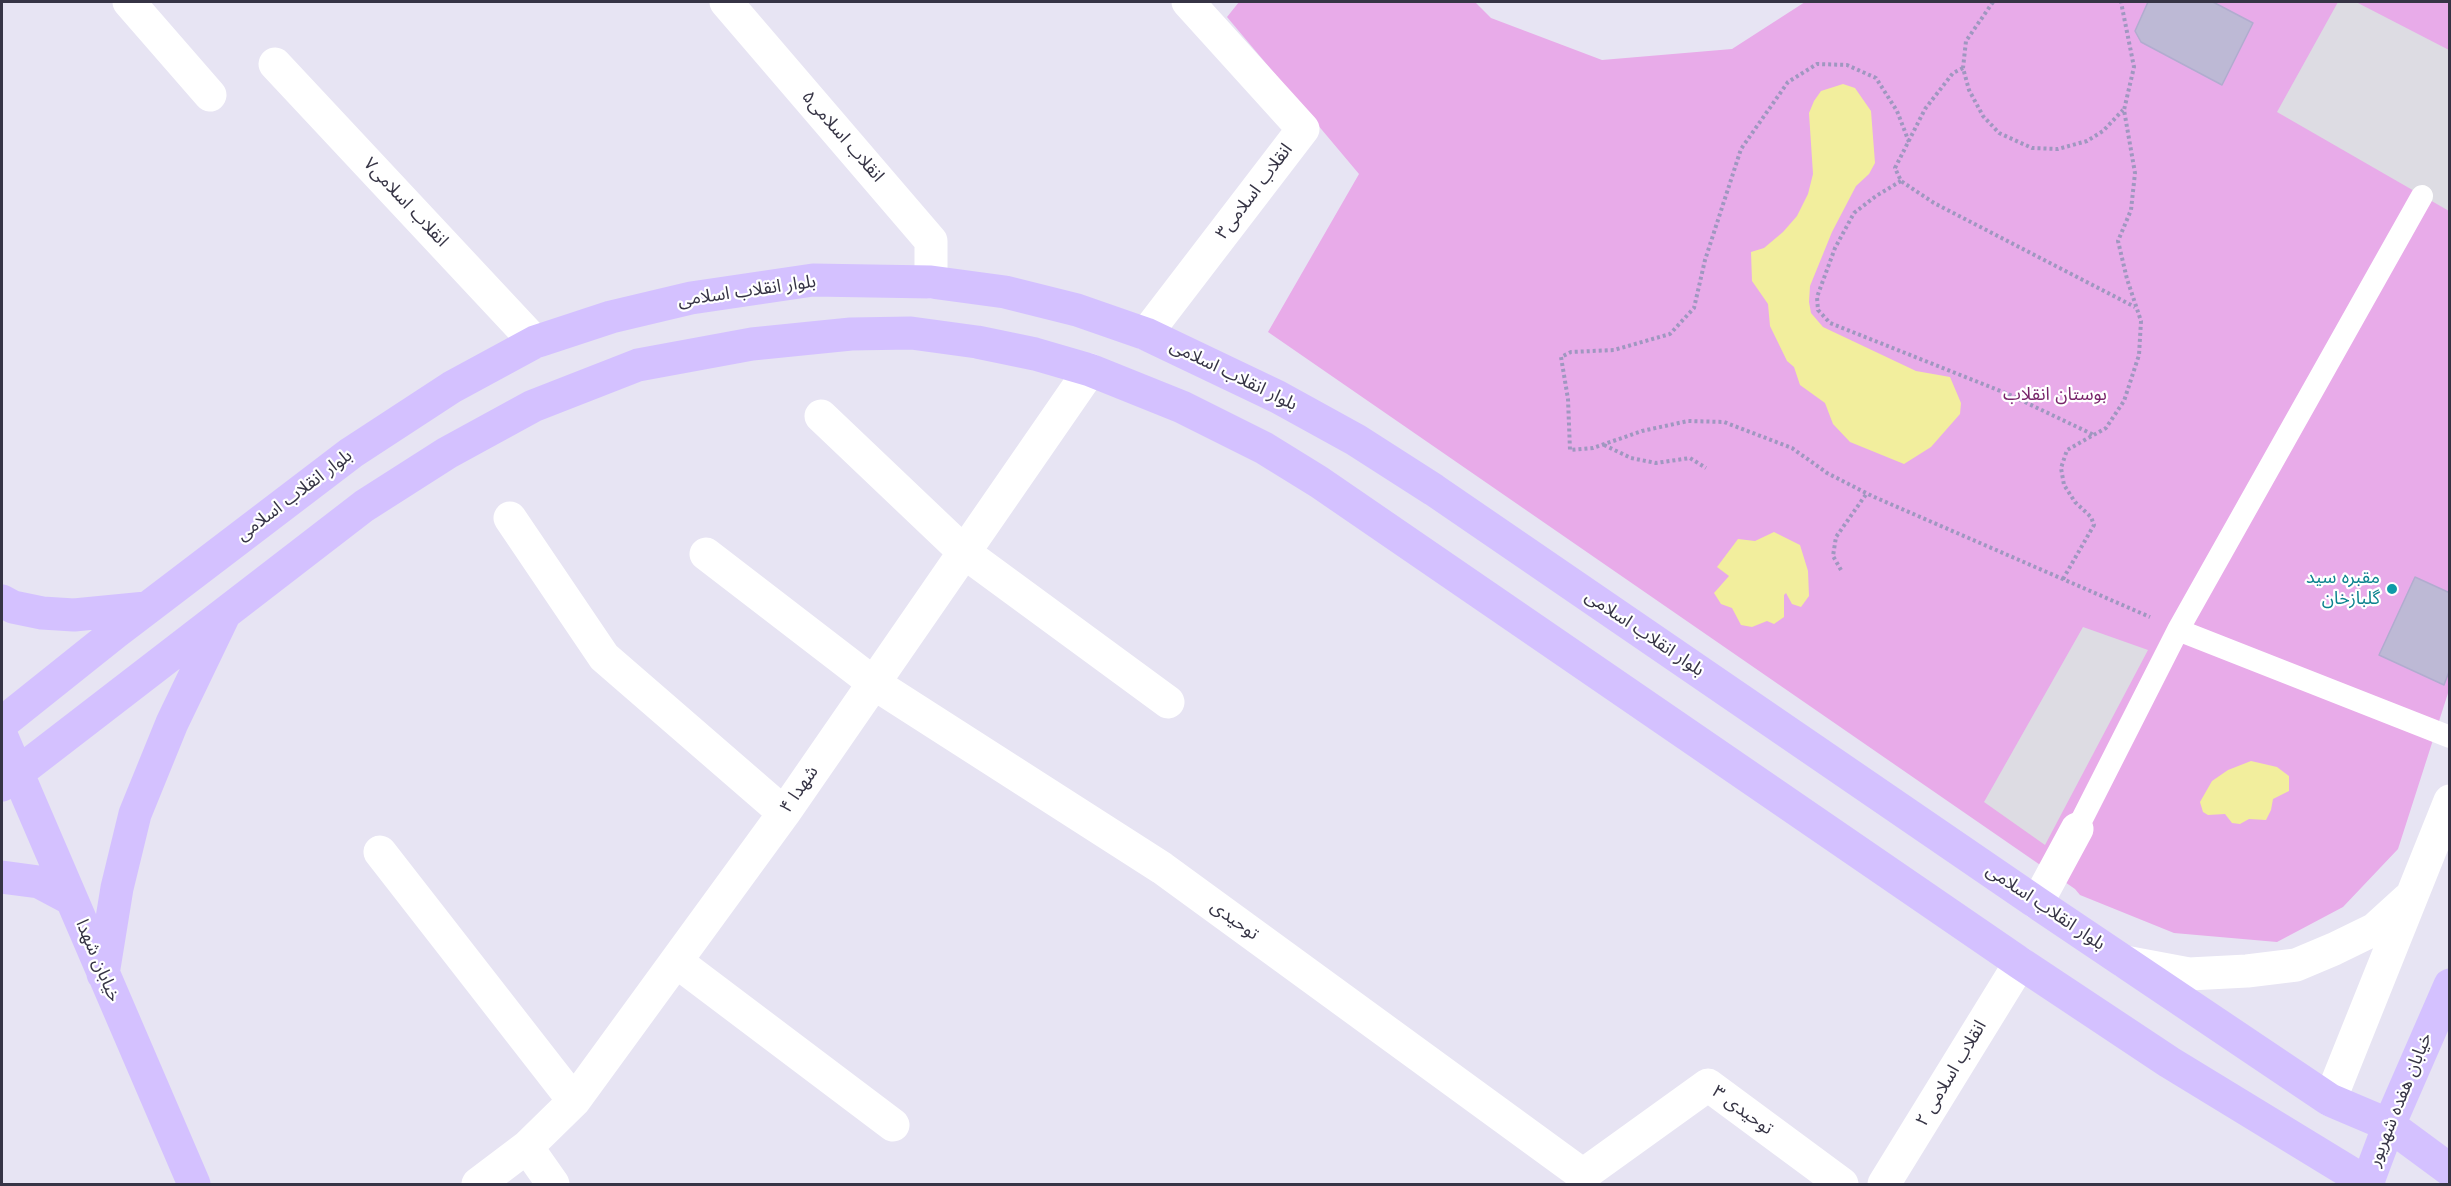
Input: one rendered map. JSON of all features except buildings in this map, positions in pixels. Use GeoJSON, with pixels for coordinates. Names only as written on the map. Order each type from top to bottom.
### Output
{"type":"FeatureCollection","features":[{"type":"Feature","properties":{"kind":"main road","name":"بلوار انقلاب اسلامی"},"geometry":{"type":"LineString","coordinates":[[2,723],[147,608],[351,453],[452,387],[535,342],[610,317],[691,298],[813,280],[931,282],[1005,292],[1077,310],[1146,334],[1278,397],[1356,440],[1434,490],[2037,903],[2330,1100],[2389,1125],[2450,1170]]}},
{"type":"Feature","properties":{"kind":"main road"},"geometry":{"type":"LineString","coordinates":[[9,779],[364,506],[447,453],[533,406],[638,365],[752,344],[851,334],[911,333],[989,344],[1090,370],[1182,407],[1264,448],[1319,482],[2020,963],[2169,1062],[2368,1184]]}},
{"type":"Feature","properties":{"kind":"main road"},"geometry":{"type":"LineString","coordinates":[[2,601],[13,607],[42,613],[74,615],[147,608]]}},
{"type":"Feature","properties":{"kind":"main road"},"geometry":{"type":"LineString","coordinates":[[103,974],[117,888],[135,814],[172,723],[226,612]]}},
{"type":"Feature","properties":{"kind":"main road","name":"خیابان شهدا"},"geometry":{"type":"LineString","coordinates":[[2,737],[9,779],[71,899],[194,1185]]}},
{"type":"Feature","properties":{"kind":"main road"},"geometry":{"type":"LineString","coordinates":[[2,877],[39,882],[71,899]]}},
{"type":"Feature","properties":{"kind":"main road","name":"خیابان هفده شهریور"},"geometry":{"type":"LineString","coordinates":[[2368,1184],[2389,1125],[2450,985]]}},
{"type":"Feature","properties":{"kind":"street"},"geometry":{"type":"LineString","coordinates":[[129,2],[210,95]]}},
{"type":"Feature","properties":{"kind":"street","name":"انقلاب اسلامی۵"},"geometry":{"type":"LineString","coordinates":[[726,2],[931,241],[931,282]]}},
{"type":"Feature","properties":{"kind":"street","name":"انقلاب اسلامی۳"},"geometry":{"type":"LineString","coordinates":[[1146,334],[1303,129],[1196,5]]}},
{"type":"Feature","properties":{"kind":"street","name":"انقلاب اسلامی۷"},"geometry":{"type":"LineString","coordinates":[[275,64],[535,342]]}},
{"type":"Feature","properties":{"kind":"street","name":"شهدا ۴"},"geometry":{"type":"LineString","coordinates":[[478,1185],[527,1146],[574,1101],[784,813],[1090,370]]}},
{"type":"Feature","properties":{"kind":"street"},"geometry":{"type":"LineString","coordinates":[[821,416],[965,553],[1168,702]]}},
{"type":"Feature","properties":{"kind":"street"},"geometry":{"type":"LineString","coordinates":[[510,519],[604,657],[784,813]]}},
{"type":"Feature","properties":{"kind":"street","name":"توحیدی"},"geometry":{"type":"LineString","coordinates":[[706,554],[874,684],[1162,868],[1583,1175]]}},
{"type":"Feature","properties":{"kind":"street"},"geometry":{"type":"LineString","coordinates":[[2330,1100],[2450,801]]}},
{"type":"Feature","properties":{"kind":"street"},"geometry":{"type":"LineString","coordinates":[[2037,903],[2077,829]]}},
{"type":"Feature","properties":{"kind":"street"},"geometry":{"type":"LineString","coordinates":[[380,852],[574,1101]]}},
{"type":"Feature","properties":{"kind":"street"},"geometry":{"type":"LineString","coordinates":[[2125,962],[2189,974],[2247,971],[2296,965],[2334,950],[2374,929],[2411,896]]}},
{"type":"Feature","properties":{"kind":"street"},"geometry":{"type":"LineString","coordinates":[[677,962],[893,1125]]}},
{"type":"Feature","properties":{"kind":"street","name":"انقلاب اسلامی ۲"},"geometry":{"type":"LineString","coordinates":[[1884,1185],[2020,963]]}},
{"type":"Feature","properties":{"kind":"street","name":"توحیدی ۳"},"geometry":{"type":"LineString","coordinates":[[1583,1175],[1707,1085],[1842,1185]]}},
{"type":"Feature","properties":{"kind":"street"},"geometry":{"type":"LineString","coordinates":[[527,1146],[553,1185]]}},
{"type":"Feature","properties":{"kind":"lane"},"geometry":{"type":"LineString","coordinates":[[2077,829],[2178,630],[2422,195]]}},
{"type":"Feature","properties":{"kind":"lane"},"geometry":{"type":"LineString","coordinates":[[2178,630],[2450,737]]}},
{"type":"Feature","properties":{"kind":"path"},"geometry":{"type":"LineString","coordinates":[[1992,2],[1966,41],[1963,68],[1969,90],[1983,116],[1999,133],[2032,148],[2058,148],[2087,141],[2103,131],[2124,110]]}},
{"type":"Feature","properties":{"kind":"path"},"geometry":{"type":"LineString","coordinates":[[2063,579],[2094,525],[2091,516],[2075,501],[2064,485],[2061,468],[2067,450],[2106,428],[2124,402],[2139,355],[2141,321],[2118,242],[2131,210],[2135,173],[2124,110],[2134,67],[2121,2]]}},
{"type":"Feature","properties":{"kind":"path"},"geometry":{"type":"LineString","coordinates":[[1909,141],[1897,111],[1876,78],[1847,64],[1817,64],[1788,82],[1741,149],[1705,260],[1694,308],[1670,333],[1614,350],[1571,352],[1561,357],[1568,399],[1570,450],[1583,450],[1642,431],[1688,421],[1724,422],[1792,448],[1827,473],[1867,494],[2178,630]]}},
{"type":"Feature","properties":{"kind":"path"},"geometry":{"type":"LineString","coordinates":[[1963,68],[1953,73],[1925,109],[1895,168],[1901,181],[1934,203],[2136,307]]}},
{"type":"Feature","properties":{"kind":"path"},"geometry":{"type":"LineString","coordinates":[[1901,181],[1854,213],[1835,248],[1817,297],[1818,310],[1830,323],[2008,394],[2094,435]]}},
{"type":"Feature","properties":{"kind":"path"},"geometry":{"type":"LineString","coordinates":[[1603,445],[1639,460],[1656,463],[1690,458],[1706,468]]}},
{"type":"Feature","properties":{"kind":"path"},"geometry":{"type":"LineString","coordinates":[[1840,570],[1833,556],[1836,537],[1867,494]]}},
{"type":"Feature","properties":{"kind":"green space","name":"بوستان انقلاب"},"geometry":{"type":"Polygon","coordinates":[[[1239,2],[1475,2],[1491,18],[1602,60],[1732,49],[1805,2],[2449,2],[2449,690],[2398,849],[2343,907],[2277,942],[2174,933],[2080,895],[2075,889],[1268,332],[1359,174],[1227,17],[1239,2]]]}},
{"type":"Feature","properties":{"kind":"shaded area"},"geometry":{"type":"Polygon","coordinates":[[[2338,2],[2356,2],[2449,50],[2449,211],[2277,112],[2338,2]]]}},
{"type":"Feature","properties":{"kind":"shaded area"},"geometry":{"type":"Polygon","coordinates":[[[1843,84],[1855,88],[1871,111],[1875,163],[1869,174],[1856,186],[1832,232],[1810,286],[1809,302],[1811,313],[1823,327],[1916,371],[1950,377],[1961,403],[1960,414],[1931,447],[1904,464],[1850,442],[1833,424],[1825,403],[1800,385],[1794,367],[1787,361],[1770,326],[1768,304],[1752,281],[1751,252],[1764,248],[1783,232],[1797,216],[1808,194],[1813,174],[1809,113],[1814,101],[1821,91],[1843,84]]]}},
{"type":"Feature","properties":{"kind":"shaded area"},"geometry":{"type":"Polygon","coordinates":[[[1774,532],[1800,545],[1808,571],[1809,596],[1801,607],[1792,604],[1786,593],[1784,595],[1784,617],[1774,624],[1767,621],[1752,627],[1741,625],[1732,608],[1721,604],[1714,593],[1729,576],[1717,567],[1738,539],[1755,541],[1774,532]]]}},
{"type":"Feature","properties":{"kind":"shaded area"},"geometry":{"type":"Polygon","coordinates":[[[2083,627],[2148,650],[2045,845],[1984,802],[2083,627]]]}},
{"type":"Feature","properties":{"kind":"shaded area"},"geometry":{"type":"Polygon","coordinates":[[[2251,761],[2277,767],[2289,776],[2289,791],[2273,799],[2266,820],[2249,819],[2240,824],[2232,823],[2225,814],[2208,815],[2203,812],[2200,802],[2212,781],[2228,770],[2251,761]]]}},
{"type":"Feature","properties":{"kind":"place","name":"مقبره سید گلبازخان"},"geometry":{"type":"Point","coordinates":[2392,589]}}]}
